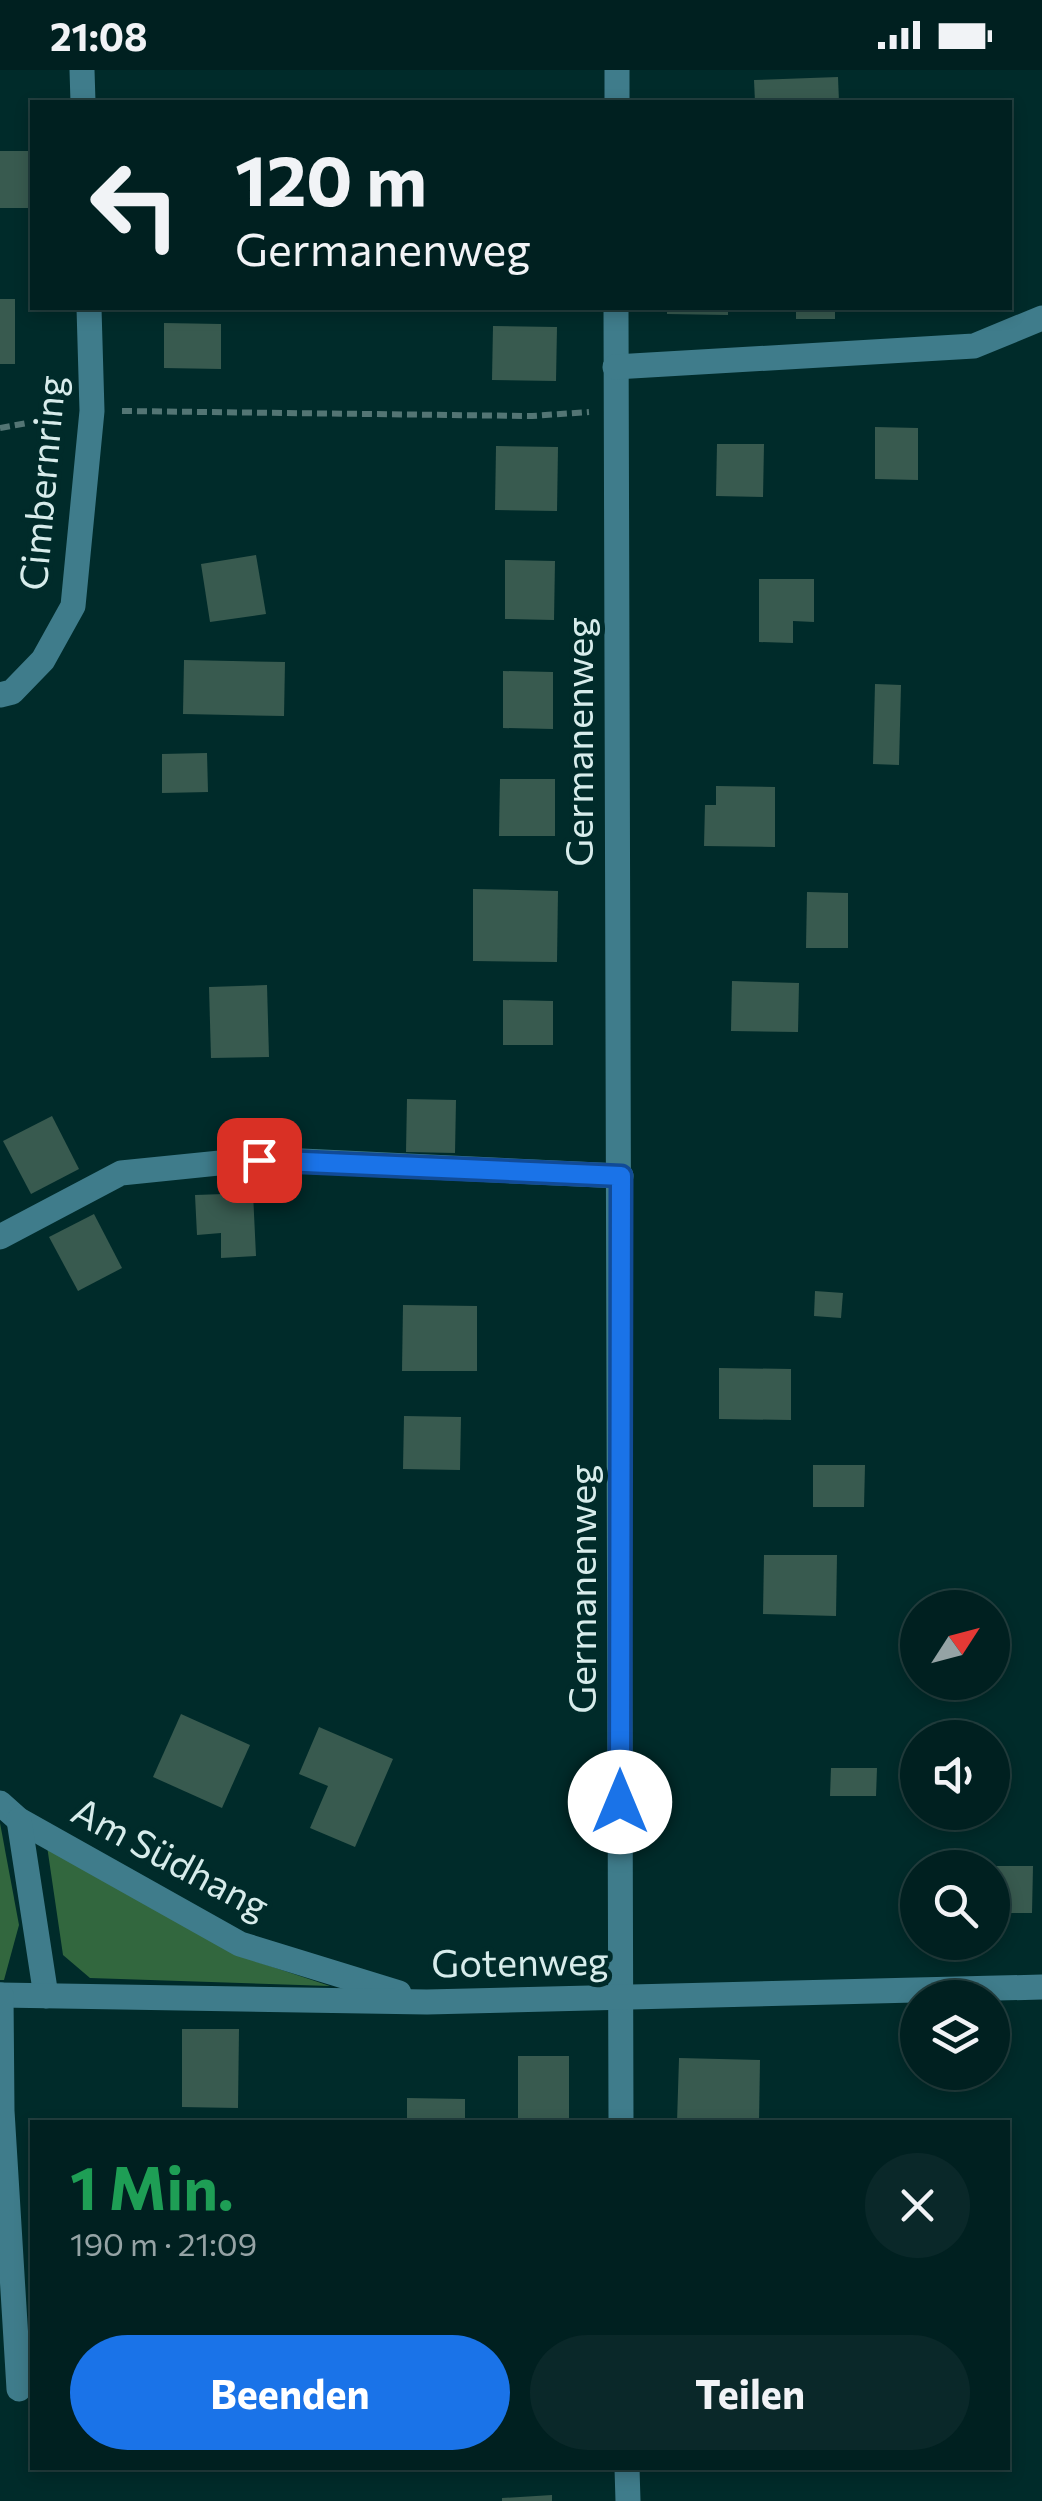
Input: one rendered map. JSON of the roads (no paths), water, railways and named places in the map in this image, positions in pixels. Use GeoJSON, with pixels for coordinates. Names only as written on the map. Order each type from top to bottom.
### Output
{"type":"FeatureCollection","features":[{"type":"Feature","properties":{"kind":"street"},"geometry":{"type":"LineString","coordinates":[[82,70],[83,100]]}},
{"type":"Feature","properties":{"kind":"street"},"geometry":{"type":"LineString","coordinates":[[617,70],[617,100]]}},
{"type":"Feature","properties":{"kind":"street","name":"Cimbernring"},"geometry":{"type":"LineString","coordinates":[[0,696],[12,692],[42,660],[73,606],[92,411],[89,310]]}},
{"type":"Feature","properties":{"kind":"street","name":"Germanenweg"},"geometry":{"type":"LineString","coordinates":[[616,310],[621,2120]]}},
{"type":"Feature","properties":{"kind":"street"},"geometry":{"type":"LineString","coordinates":[[615,367],[974,346],[1042,318]]}},
{"type":"Feature","properties":{"kind":"street"},"geometry":{"type":"LineString","coordinates":[[0,1237],[121,1173],[259,1160],[621,1176]]}},
{"type":"Feature","properties":{"kind":"street"},"geometry":{"type":"LineString","coordinates":[[10,1812],[46,1996]]}},
{"type":"Feature","properties":{"kind":"street","name":"Am Südhang"},"geometry":{"type":"LineString","coordinates":[[10,1812],[240,1944],[427,2002]]}},
{"type":"Feature","properties":{"kind":"street","name":"Gotenweg"},"geometry":{"type":"LineString","coordinates":[[1,1995],[427,2002],[1042,1987]]}},
{"type":"Feature","properties":{"kind":"street"},"geometry":{"type":"LineString","coordinates":[[1,1995],[2,2111],[18,2389]]}},
{"type":"Feature","properties":{"kind":"street"},"geometry":{"type":"LineString","coordinates":[[627,2470],[628,2501]]}}]}
